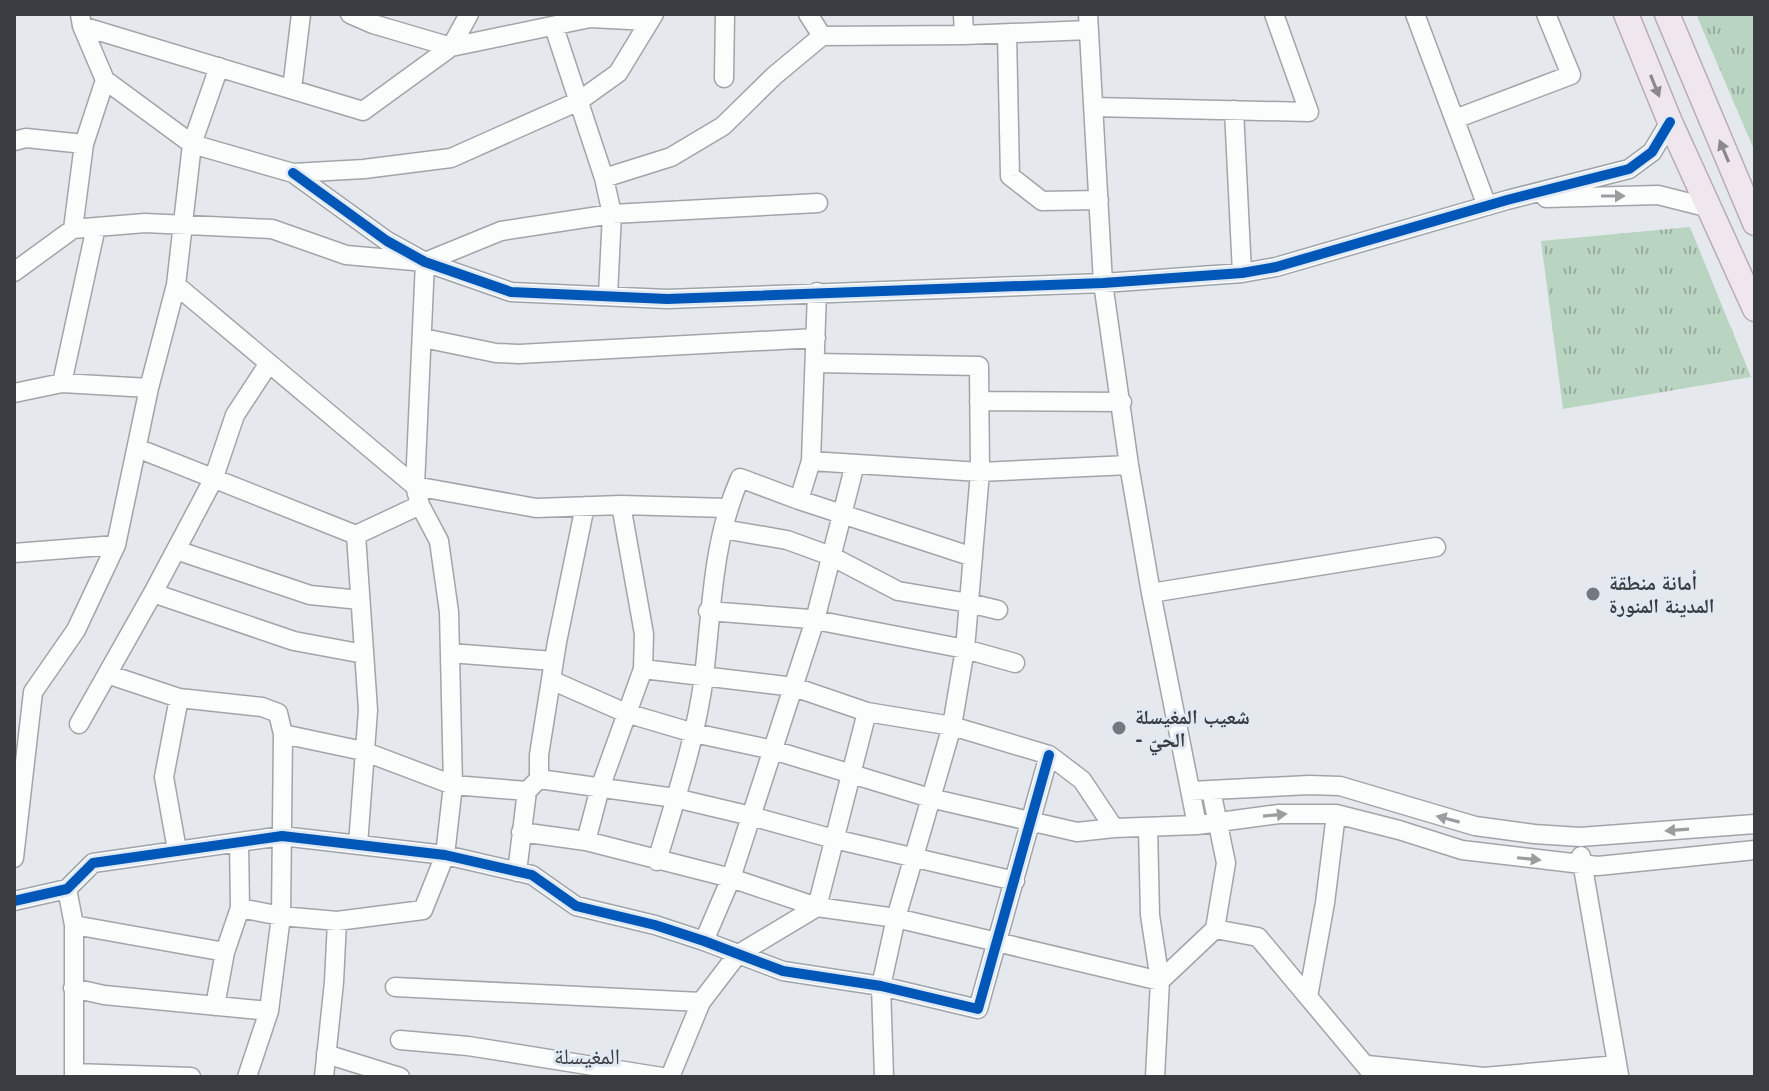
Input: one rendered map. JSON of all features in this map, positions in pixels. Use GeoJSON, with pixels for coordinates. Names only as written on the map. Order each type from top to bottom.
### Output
{"type":"FeatureCollection","features":[{"type":"Feature","properties":{"kind":"main road"},"geometry":{"type":"LineString","coordinates":[[1626,14],[1670,122],[1755,309]]}},
{"type":"Feature","properties":{"kind":"main road"},"geometry":{"type":"LineString","coordinates":[[1667,14],[1755,223]]}},
{"type":"Feature","properties":{"kind":"street"},"geometry":{"type":"LineString","coordinates":[[292,89],[301,14]]}},
{"type":"Feature","properties":{"kind":"street"},"geometry":{"type":"LineString","coordinates":[[350,14],[451,47]]}},
{"type":"Feature","properties":{"kind":"street"},"geometry":{"type":"LineString","coordinates":[[451,47],[469,14]]}},
{"type":"Feature","properties":{"kind":"street"},"geometry":{"type":"LineString","coordinates":[[724,78],[725,14]]}},
{"type":"Feature","properties":{"kind":"street"},"geometry":{"type":"LineString","coordinates":[[808,14],[822,36]]}},
{"type":"Feature","properties":{"kind":"street"},"geometry":{"type":"LineString","coordinates":[[963,14],[964,35]]}},
{"type":"Feature","properties":{"kind":"street"},"geometry":{"type":"LineString","coordinates":[[1094,107],[1309,112],[1274,14]]}},
{"type":"Feature","properties":{"kind":"street"},"geometry":{"type":"LineString","coordinates":[[1415,14],[1487,206]]}},
{"type":"Feature","properties":{"kind":"street"},"geometry":{"type":"LineString","coordinates":[[1455,119],[1571,75],[1546,14]]}},
{"type":"Feature","properties":{"kind":"street"},"geometry":{"type":"LineString","coordinates":[[81,20],[363,111],[451,47],[590,18],[652,18]]}},
{"type":"Feature","properties":{"kind":"street"},"geometry":{"type":"LineString","coordinates":[[81,20],[105,80],[192,144],[293,173],[364,169],[451,158],[579,101],[618,73],[652,18]]}},
{"type":"Feature","properties":{"kind":"street"},"geometry":{"type":"LineString","coordinates":[[604,178],[671,157],[723,126],[774,76],[822,36],[1007,34],[1089,22],[1103,283],[1151,593],[1197,825]]}},
{"type":"Feature","properties":{"kind":"street"},"geometry":{"type":"LineString","coordinates":[[554,27],[604,178],[612,214],[608,295]]}},
{"type":"Feature","properties":{"kind":"street"},"geometry":{"type":"LineString","coordinates":[[1007,34],[1010,176],[1042,201],[1099,200]]}},
{"type":"Feature","properties":{"kind":"street"},"geometry":{"type":"LineString","coordinates":[[14,858],[33,692],[76,630],[116,545],[149,388],[176,285],[192,144],[219,67]]}},
{"type":"Feature","properties":{"kind":"street"},"geometry":{"type":"LineString","coordinates":[[73,229],[84,144],[105,80]]}},
{"type":"Feature","properties":{"kind":"street"},"geometry":{"type":"LineString","coordinates":[[1234,110],[1242,273]]}},
{"type":"Feature","properties":{"kind":"street"},"geometry":{"type":"LineString","coordinates":[[293,173],[387,241],[425,262],[511,292],[667,299],[1103,283],[1242,273],[1276,267],[1507,200],[1629,169],[1652,152],[1670,122]]}},
{"type":"Feature","properties":{"kind":"street"},"geometry":{"type":"LineString","coordinates":[[14,141],[26,138],[84,144]]}},
{"type":"Feature","properties":{"kind":"street"},"geometry":{"type":"LineString","coordinates":[[1507,200],[1658,195],[1710,208]]}},
{"type":"Feature","properties":{"kind":"street"},"geometry":{"type":"LineString","coordinates":[[14,272],[73,229],[96,227],[145,223],[272,229],[346,255],[425,262],[501,231],[612,214],[818,203]]}},
{"type":"Feature","properties":{"kind":"street"},"geometry":{"type":"LineString","coordinates":[[62,383],[96,227]]}},
{"type":"Feature","properties":{"kind":"street"},"geometry":{"type":"LineString","coordinates":[[240,908],[281,916],[337,921],[423,910],[445,855],[453,785],[449,612],[439,541],[420,505],[415,486],[425,262]]}},
{"type":"Feature","properties":{"kind":"street"},"geometry":{"type":"LineString","coordinates":[[176,285],[415,486],[536,508],[621,505],[727,508]]}},
{"type":"Feature","properties":{"kind":"street"},"geometry":{"type":"LineString","coordinates":[[799,500],[811,461],[817,292]]}},
{"type":"Feature","properties":{"kind":"street"},"geometry":{"type":"LineString","coordinates":[[423,338],[496,353],[519,354],[816,338]]}},
{"type":"Feature","properties":{"kind":"street"},"geometry":{"type":"LineString","coordinates":[[79,724],[213,480],[235,415],[269,363]]}},
{"type":"Feature","properties":{"kind":"street"},"geometry":{"type":"LineString","coordinates":[[816,363],[979,366],[980,472],[965,649],[952,726],[912,858],[881,986],[884,1077]]}},
{"type":"Feature","properties":{"kind":"street"},"geometry":{"type":"LineString","coordinates":[[14,393],[62,383],[149,388]]}},
{"type":"Feature","properties":{"kind":"street"},"geometry":{"type":"LineString","coordinates":[[979,401],[1122,402]]}},
{"type":"Feature","properties":{"kind":"street"},"geometry":{"type":"LineString","coordinates":[[137,448],[356,535],[420,505]]}},
{"type":"Feature","properties":{"kind":"street"},"geometry":{"type":"LineString","coordinates":[[811,461],[980,472],[1129,465]]}},
{"type":"Feature","properties":{"kind":"street"},"geometry":{"type":"LineString","coordinates":[[704,941],[731,878],[794,687],[815,620],[855,464]]}},
{"type":"Feature","properties":{"kind":"street"},"geometry":{"type":"LineString","coordinates":[[657,861],[694,733],[704,676],[708,611],[727,508],[740,478],[973,557]]}},
{"type":"Feature","properties":{"kind":"street"},"geometry":{"type":"LineString","coordinates":[[586,841],[600,788],[643,669],[644,634],[621,505]]}},
{"type":"Feature","properties":{"kind":"street"},"geometry":{"type":"LineString","coordinates":[[517,872],[521,832],[539,755],[585,506]]}},
{"type":"Feature","properties":{"kind":"street"},"geometry":{"type":"LineString","coordinates":[[723,529],[787,540],[831,556],[898,591],[998,610]]}},
{"type":"Feature","properties":{"kind":"street"},"geometry":{"type":"LineString","coordinates":[[356,535],[368,710],[358,845]]}},
{"type":"Feature","properties":{"kind":"street"},"geometry":{"type":"LineString","coordinates":[[14,553],[116,545]]}},
{"type":"Feature","properties":{"kind":"street"},"geometry":{"type":"LineString","coordinates":[[1151,593],[1436,547]]}},
{"type":"Feature","properties":{"kind":"street"},"geometry":{"type":"LineString","coordinates":[[176,550],[310,595],[360,600]]}},
{"type":"Feature","properties":{"kind":"street"},"geometry":{"type":"LineString","coordinates":[[153,593],[294,641],[364,654]]}},
{"type":"Feature","properties":{"kind":"street"},"geometry":{"type":"LineString","coordinates":[[708,611],[815,620],[965,649],[1015,663]]}},
{"type":"Feature","properties":{"kind":"street"},"geometry":{"type":"LineString","coordinates":[[450,653],[553,670],[626,713],[694,733],[773,750],[930,798],[1077,832],[1197,825],[1279,814],[1336,814],[1462,850],[1598,866],[1755,850]]}},
{"type":"Feature","properties":{"kind":"street"},"geometry":{"type":"LineString","coordinates":[[643,669],[794,687],[867,712],[952,726],[1049,755],[1082,780],[1114,828]]}},
{"type":"Feature","properties":{"kind":"street"},"geometry":{"type":"LineString","coordinates":[[107,674],[179,698],[262,707],[278,713],[283,734],[281,916],[269,1011],[247,1077]]}},
{"type":"Feature","properties":{"kind":"street"},"geometry":{"type":"LineString","coordinates":[[14,687],[33,692]]}},
{"type":"Feature","properties":{"kind":"street"},"geometry":{"type":"LineString","coordinates":[[177,850],[164,777],[179,698]]}},
{"type":"Feature","properties":{"kind":"street"},"geometry":{"type":"LineString","coordinates":[[670,1077],[701,1002],[737,955],[817,907],[867,712]]}},
{"type":"Feature","properties":{"kind":"street"},"geometry":{"type":"LineString","coordinates":[[283,734],[363,751],[453,785],[600,788],[675,798],[1015,881]]}},
{"type":"Feature","properties":{"kind":"street"},"geometry":{"type":"LineString","coordinates":[[14,901],[67,889],[93,863],[282,836],[445,855],[532,875],[576,906],[655,925],[783,971],[881,986],[978,1009],[1049,755]]}},
{"type":"Feature","properties":{"kind":"street"},"geometry":{"type":"LineString","coordinates":[[1191,791],[1340,786],[1475,826],[1580,837],[1755,824]]}},
{"type":"Feature","properties":{"kind":"street"},"geometry":{"type":"LineString","coordinates":[[1160,981],[1215,929],[1226,863],[1211,790]]}},
{"type":"Feature","properties":{"kind":"street"},"geometry":{"type":"LineString","coordinates":[[1308,997],[1325,903],[1336,814]]}},
{"type":"Feature","properties":{"kind":"street"},"geometry":{"type":"LineString","coordinates":[[1148,827],[1150,915],[1160,981],[1155,1077]]}},
{"type":"Feature","properties":{"kind":"street"},"geometry":{"type":"LineString","coordinates":[[521,832],[586,841],[731,878],[817,907],[896,918],[1160,981]]}},
{"type":"Feature","properties":{"kind":"street"},"geometry":{"type":"LineString","coordinates":[[1215,929],[1258,937],[1371,1071],[1484,1077],[1618,1071],[1580,837]]}},
{"type":"Feature","properties":{"kind":"street"},"geometry":{"type":"LineString","coordinates":[[215,1006],[225,952],[240,908],[239,842]]}},
{"type":"Feature","properties":{"kind":"street"},"geometry":{"type":"LineString","coordinates":[[67,889],[74,925],[74,1075],[191,1077]]}},
{"type":"Feature","properties":{"kind":"street"},"geometry":{"type":"LineString","coordinates":[[324,1077],[337,921]]}},
{"type":"Feature","properties":{"kind":"street"},"geometry":{"type":"LineString","coordinates":[[74,925],[225,952]]}},
{"type":"Feature","properties":{"kind":"street"},"geometry":{"type":"LineString","coordinates":[[395,987],[701,1002]]}},
{"type":"Feature","properties":{"kind":"street"},"geometry":{"type":"LineString","coordinates":[[73,988],[104,995],[269,1011]]}},
{"type":"Feature","properties":{"kind":"street"},"geometry":{"type":"LineString","coordinates":[[400,1040],[468,1046],[662,1077]]}},
{"type":"Feature","properties":{"kind":"street"},"geometry":{"type":"LineString","coordinates":[[326,1054],[400,1077]]}},
{"type":"Feature","properties":{"kind":"green space"},"geometry":{"type":"Polygon","coordinates":[[[1696,14],[1755,14],[1755,152],[1696,14]]]}},
{"type":"Feature","properties":{"kind":"green space"},"geometry":{"type":"Polygon","coordinates":[[[1690,227],[1751,377],[1563,409],[1541,241],[1690,227]]]}},
{"type":"Feature","properties":{"kind":"cycle path"},"geometry":{"type":"LineString","coordinates":[[293,173],[387,241],[425,262],[511,292],[667,299],[1103,283],[1242,273],[1276,267],[1507,200],[1629,169],[1652,152],[1670,122]]}},
{"type":"Feature","properties":{"kind":"cycle path"},"geometry":{"type":"LineString","coordinates":[[14,901],[67,889],[93,863],[282,836],[445,855],[532,875],[576,906],[655,925],[783,971],[881,986],[978,1009],[1049,755]]}},
{"type":"Feature","properties":{"kind":"place","name":"أمانة منطقة المدينة المنورة"},"geometry":{"type":"Point","coordinates":[1593,594]}},
{"type":"Feature","properties":{"kind":"place","name":"شعيب المغيسلة - الحيّ"},"geometry":{"type":"Point","coordinates":[1119,728]}},
{"type":"Feature","properties":{"kind":"district","name":"المغيسلة"},"geometry":{"type":"Point","coordinates":[587,1056]}}]}
